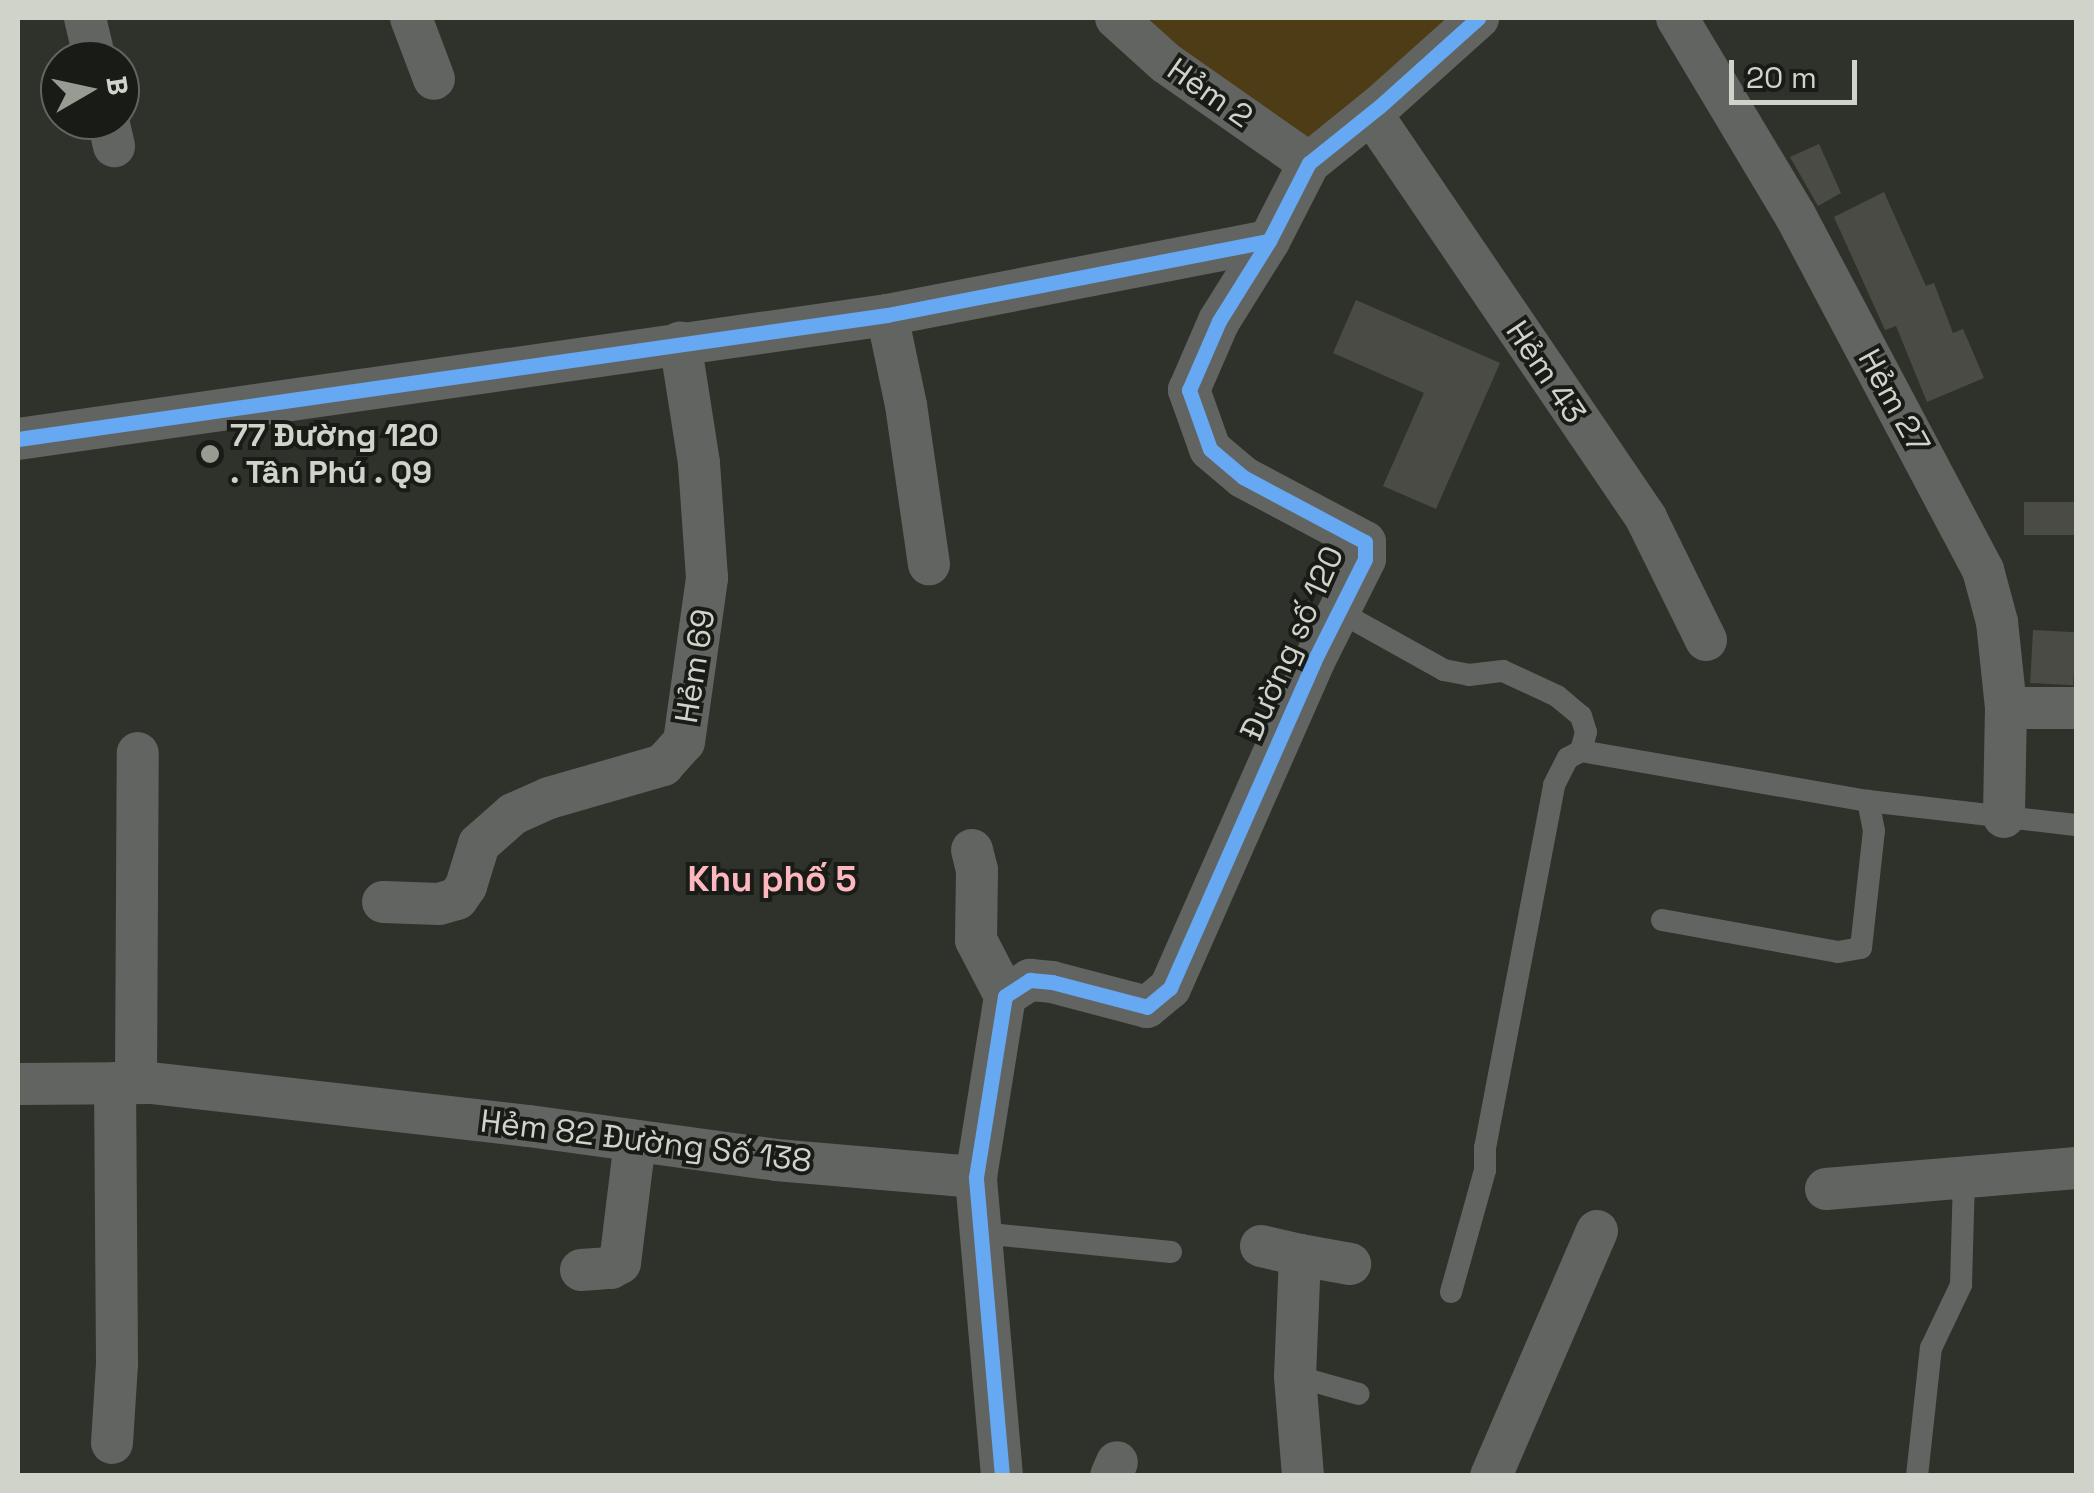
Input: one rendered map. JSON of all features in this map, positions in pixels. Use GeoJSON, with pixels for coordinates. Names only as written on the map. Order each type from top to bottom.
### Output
{"type":"FeatureCollection","features":[{"type":"Feature","properties":{"kind":"street"},"geometry":{"type":"LineString","coordinates":[[410,18],[434,80]]}},
{"type":"Feature","properties":{"kind":"street","name":"Hẻm 2"},"geometry":{"type":"LineString","coordinates":[[1116,18],[1166,63],[1309,162]]}},
{"type":"Feature","properties":{"kind":"street","name":"Đường số 120"},"geometry":{"type":"LineString","coordinates":[[1005,996],[1030,980],[1148,1007],[1170,988],[1338,611],[1365,559],[1365,542],[1243,476],[1210,448],[1189,390],[1219,322],[1269,241],[1309,162],[1478,18]]}},
{"type":"Feature","properties":{"kind":"street","name":"Hẻm 27"},"geometry":{"type":"LineString","coordinates":[[1677,18],[1795,215],[1983,570],[1997,622],[2006,708],[2004,817]]}},
{"type":"Feature","properties":{"kind":"street","name":"Hẻm 43"},"geometry":{"type":"LineString","coordinates":[[1371,113],[1646,518],[1706,640]]}},
{"type":"Feature","properties":{"kind":"street"},"geometry":{"type":"LineString","coordinates":[[18,439],[680,342],[887,316],[1269,241]]}},
{"type":"Feature","properties":{"kind":"street"},"geometry":{"type":"LineString","coordinates":[[887,316],[910,422],[929,564]]}},
{"type":"Feature","properties":{"kind":"street","name":"Hẻm 69"},"geometry":{"type":"LineString","coordinates":[[382,902],[439,904],[457,899],[466,886],[479,844],[513,814],[663,764],[684,742],[708,578],[699,463],[680,342]]}},
{"type":"Feature","properties":{"kind":"street"},"geometry":{"type":"LineString","coordinates":[[2006,708],[2076,708]]}},
{"type":"Feature","properties":{"kind":"street"},"geometry":{"type":"LineString","coordinates":[[112,1443],[138,753]]}},
{"type":"Feature","properties":{"kind":"street"},"geometry":{"type":"LineString","coordinates":[[972,850],[976,870],[976,940],[1005,996],[976,1176],[1002,1476]]}},
{"type":"Feature","properties":{"kind":"street","name":"Hẻm 82 Đường Số 138"},"geometry":{"type":"LineString","coordinates":[[18,1084],[125,1083],[292,1098],[776,1160],[976,1176]]}},
{"type":"Feature","properties":{"kind":"street"},"geometry":{"type":"LineString","coordinates":[[581,1270],[611,1268],[620,1262],[635,1141]]}},
{"type":"Feature","properties":{"kind":"street"},"geometry":{"type":"LineString","coordinates":[[1826,1189],[2076,1168]]}},
{"type":"Feature","properties":{"kind":"street"},"geometry":{"type":"LineString","coordinates":[[1490,1476],[1597,1231]]}},
{"type":"Feature","properties":{"kind":"street"},"geometry":{"type":"LineString","coordinates":[[1304,1476],[1281,1251],[1350,1264]]}},
{"type":"Feature","properties":{"kind":"lane"},"geometry":{"type":"LineString","coordinates":[[1338,611],[1444,670],[1469,675],[1503,671],[1557,696],[1581,716],[1586,732],[1581,751]]}},
{"type":"Feature","properties":{"kind":"lane"},"geometry":{"type":"LineString","coordinates":[[1451,1292],[1485,1170],[1485,1148],[1554,785],[1568,758],[1581,751],[1868,801],[2076,824]]}},
{"type":"Feature","properties":{"kind":"lane"},"geometry":{"type":"LineString","coordinates":[[1662,920],[1838,952],[1861,948],[1874,831],[1868,801]]}},
{"type":"Feature","properties":{"kind":"lane"},"geometry":{"type":"LineString","coordinates":[[1917,1476],[1931,1348],[1960,1285],[1964,1179]]}},
{"type":"Feature","properties":{"kind":"lane"},"geometry":{"type":"LineString","coordinates":[[981,1233],[1171,1252]]}},
{"type":"Feature","properties":{"kind":"lane"},"geometry":{"type":"LineString","coordinates":[[1294,1376],[1359,1394]]}},
{"type":"Feature","properties":{"kind":"shaded area"},"geometry":{"type":"Polygon","coordinates":[[[1133,18],[1491,18],[1313,148],[1133,18]]]}},
{"type":"Feature","properties":{"kind":"building"},"geometry":{"type":"Polygon","coordinates":[[[1819,144],[1841,193],[1818,206],[1790,157],[1819,144]]]}},
{"type":"Feature","properties":{"kind":"building"},"geometry":{"type":"Polygon","coordinates":[[[1884,192],[1926,286],[1934,283],[1953,333],[1963,329],[1984,378],[1927,402],[1896,326],[1885,330],[1834,217],[1884,192]]]}},
{"type":"Feature","properties":{"kind":"building"},"geometry":{"type":"Polygon","coordinates":[[[1356,300],[1500,363],[1436,509],[1383,486],[1424,393],[1333,353],[1356,300]]]}},
{"type":"Feature","properties":{"kind":"building"},"geometry":{"type":"Polygon","coordinates":[[[2024,502],[2076,502],[2076,535],[2024,535],[2024,502]]]}},
{"type":"Feature","properties":{"kind":"building"},"geometry":{"type":"Polygon","coordinates":[[[2033,630],[2076,632],[2073,685],[2030,683],[2033,630]]]}},
{"type":"Feature","properties":{"kind":"cycle path"},"geometry":{"type":"LineString","coordinates":[[1002,1476],[976,1177],[1005,996],[1030,980],[1147,1007],[1170,988],[1314,661],[1365,559],[1365,542],[1243,477],[1210,449],[1189,390],[1219,321],[1269,241],[1309,163],[1478,18]]}},
{"type":"Feature","properties":{"kind":"cycle path"},"geometry":{"type":"LineString","coordinates":[[18,439],[887,315],[1269,241]]}},
{"type":"Feature","properties":{"kind":"place","name":"77 Đường 120 . Tân Phú . Q9"},"geometry":{"type":"Point","coordinates":[210,454]}},
{"type":"Feature","properties":{"kind":"district","name":"Khu phố 5"},"geometry":{"type":"Point","coordinates":[772,879]}}]}
